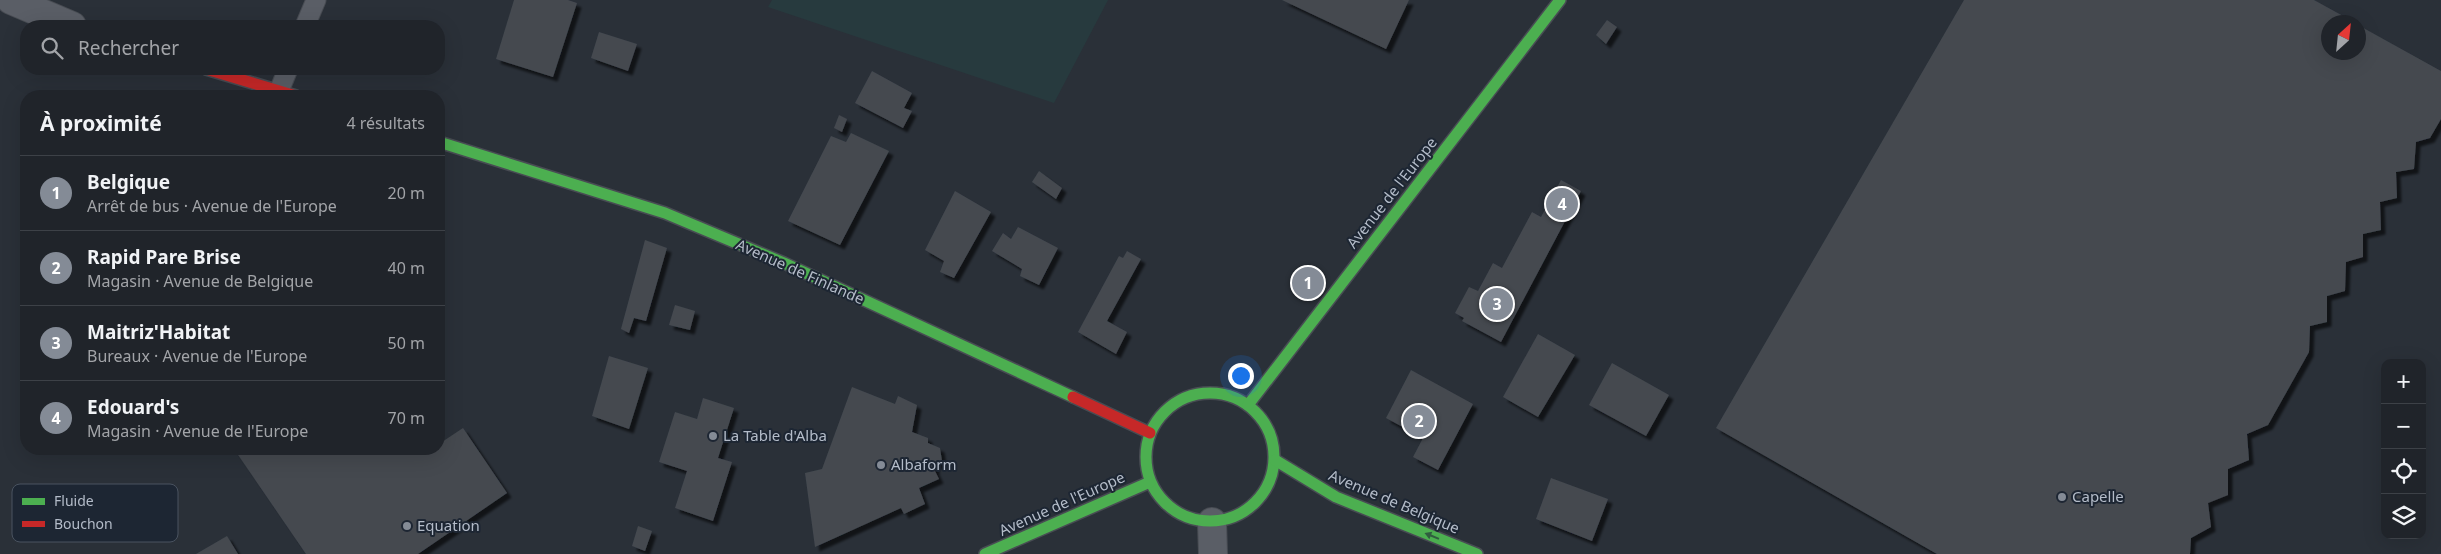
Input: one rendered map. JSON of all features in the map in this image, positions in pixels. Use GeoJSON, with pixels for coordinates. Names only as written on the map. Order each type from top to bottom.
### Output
{"type":"FeatureCollection","features":[{"type":"Feature","properties":{"kind":"street"},"geometry":{"type":"LineString","coordinates":[[11,0],[58,20]]}},
{"type":"Feature","properties":{"kind":"street","name":"Avenue de l'Europe"},"geometry":{"type":"LineString","coordinates":[[1248,405],[1560,0]]}},
{"type":"Feature","properties":{"kind":"street"},"geometry":{"type":"LineString","coordinates":[[225,75],[274,90]]}},
{"type":"Feature","properties":{"kind":"street","name":"Avenue de Finlande"},"geometry":{"type":"LineString","coordinates":[[445,144],[665,212],[784,263],[1150,433]]}},
{"type":"Feature","properties":{"kind":"street"},"geometry":{"type":"LineString","coordinates":[[1212,393],[1231,396],[1248,405],[1260,416],[1274,444],[1275,460],[1272,479],[1262,496],[1248,510],[1231,519],[1212,522],[1192,520],[1175,512],[1160,498],[1150,482],[1146,465],[1146,449],[1150,433],[1160,416],[1174,403],[1192,395],[1212,393]]}},
{"type":"Feature","properties":{"kind":"street","name":"Avenue de Belgique"},"geometry":{"type":"LineString","coordinates":[[1275,460],[1336,497],[1477,554]]}},
{"type":"Feature","properties":{"kind":"street","name":"Avenue de l'Europe"},"geometry":{"type":"LineString","coordinates":[[985,554],[1150,482]]}},
{"type":"Feature","properties":{"kind":"street"},"geometry":{"type":"LineString","coordinates":[[1212,522],[1214,554]]}},
{"type":"Feature","properties":{"kind":"lane"},"geometry":{"type":"LineString","coordinates":[[308,20],[316,0]]}},
{"type":"Feature","properties":{"kind":"lane"},"geometry":{"type":"LineString","coordinates":[[287,90],[288,75]]}},
{"type":"Feature","properties":{"kind":"green space"},"geometry":{"type":"Polygon","coordinates":[[[772,0],[1108,0],[1054,103],[768,7],[772,0]]]}},
{"type":"Feature","properties":{"kind":"building"},"geometry":{"type":"Polygon","coordinates":[[[514,0],[568,0],[577,3],[553,77],[496,59],[514,0]]]}},
{"type":"Feature","properties":{"kind":"building"},"geometry":{"type":"Polygon","coordinates":[[[1282,0],[1409,0],[1386,49],[1282,0]]]}},
{"type":"Feature","properties":{"kind":"building"},"geometry":{"type":"Polygon","coordinates":[[[1964,0],[2314,0],[2341,15],[2321,15],[2321,60],[2366,60],[2366,29],[2441,71],[2441,119],[2430,138],[2416,142],[2414,169],[2396,172],[2397,198],[2380,202],[2381,230],[2363,234],[2363,257],[2346,262],[2345,291],[2327,296],[2327,322],[2310,326],[2309,352],[2268,425],[2247,434],[2249,460],[2228,469],[2228,495],[2208,503],[2211,527],[2191,538],[2190,554],[1937,554],[1716,428],[1964,0]]]}},
{"type":"Feature","properties":{"kind":"building"},"geometry":{"type":"Polygon","coordinates":[[[1607,20],[1617,27],[1606,44],[1596,35],[1607,20]]]}},
{"type":"Feature","properties":{"kind":"building"},"geometry":{"type":"Polygon","coordinates":[[[599,32],[637,44],[628,71],[591,58],[599,32]]]}},
{"type":"Feature","properties":{"kind":"building"},"geometry":{"type":"Polygon","coordinates":[[[872,71],[912,93],[904,108],[912,111],[903,128],[855,103],[872,71]]]}},
{"type":"Feature","properties":{"kind":"building"},"geometry":{"type":"Polygon","coordinates":[[[839,115],[847,119],[842,132],[834,128],[839,115]]]}},
{"type":"Feature","properties":{"kind":"building"},"geometry":{"type":"Polygon","coordinates":[[[851,133],[889,151],[840,245],[788,221],[831,136],[846,142],[851,133]]]}},
{"type":"Feature","properties":{"kind":"building"},"geometry":{"type":"Polygon","coordinates":[[[1039,171],[1062,188],[1056,199],[1032,182],[1039,171]]]}},
{"type":"Feature","properties":{"kind":"building"},"geometry":{"type":"Polygon","coordinates":[[[1561,180],[1581,191],[1501,342],[1462,321],[1464,318],[1455,313],[1469,287],[1478,291],[1493,263],[1502,268],[1532,212],[1541,217],[1561,180]]]}},
{"type":"Feature","properties":{"kind":"building"},"geometry":{"type":"Polygon","coordinates":[[[955,191],[991,212],[954,278],[940,272],[944,261],[925,250],[955,191]]]}},
{"type":"Feature","properties":{"kind":"building"},"geometry":{"type":"Polygon","coordinates":[[[1018,227],[1058,248],[1039,285],[1020,276],[1022,269],[992,251],[1003,233],[1011,239],[1018,227]]]}},
{"type":"Feature","properties":{"kind":"building"},"geometry":{"type":"Polygon","coordinates":[[[645,240],[667,248],[646,321],[634,318],[629,333],[621,329],[645,240]]]}},
{"type":"Feature","properties":{"kind":"building"},"geometry":{"type":"Polygon","coordinates":[[[1127,251],[1141,259],[1107,321],[1127,332],[1116,354],[1078,332],[1119,256],[1123,258],[1127,251]]]}},
{"type":"Feature","properties":{"kind":"building"},"geometry":{"type":"Polygon","coordinates":[[[675,305],[695,311],[690,330],[669,325],[675,305]]]}},
{"type":"Feature","properties":{"kind":"building"},"geometry":{"type":"Polygon","coordinates":[[[1538,334],[1575,355],[1538,417],[1503,397],[1538,334]]]}},
{"type":"Feature","properties":{"kind":"building"},"geometry":{"type":"Polygon","coordinates":[[[609,356],[648,368],[629,429],[592,416],[609,356]]]}},
{"type":"Feature","properties":{"kind":"building"},"geometry":{"type":"Polygon","coordinates":[[[1612,363],[1669,395],[1646,436],[1589,405],[1612,363]]]}},
{"type":"Feature","properties":{"kind":"building"},"geometry":{"type":"Polygon","coordinates":[[[1411,370],[1473,404],[1438,470],[1413,457],[1423,438],[1386,418],[1411,370]]]}},
{"type":"Feature","properties":{"kind":"building"},"geometry":{"type":"Polygon","coordinates":[[[852,387],[895,404],[898,396],[917,405],[912,432],[928,438],[928,443],[940,448],[942,461],[935,466],[939,479],[919,488],[925,504],[904,514],[901,508],[815,547],[805,473],[822,469],[852,387]]]}},
{"type":"Feature","properties":{"kind":"building"},"geometry":{"type":"Polygon","coordinates":[[[703,398],[734,408],[718,458],[732,462],[713,521],[675,508],[687,471],[659,462],[675,412],[697,419],[703,398]]]}},
{"type":"Feature","properties":{"kind":"building"},"geometry":{"type":"Polygon","coordinates":[[[463,428],[507,493],[418,554],[306,554],[238,455],[445,455],[445,440],[463,428]]]}},
{"type":"Feature","properties":{"kind":"building"},"geometry":{"type":"Polygon","coordinates":[[[1551,478],[1608,499],[1592,541],[1536,519],[1551,478]]]}},
{"type":"Feature","properties":{"kind":"building"},"geometry":{"type":"Polygon","coordinates":[[[638,526],[652,531],[645,551],[632,546],[638,526]]]}},
{"type":"Feature","properties":{"kind":"building"},"geometry":{"type":"Polygon","coordinates":[[[227,536],[238,554],[196,554],[227,536]]]}},
{"type":"Feature","properties":{"kind":"traffic: fast"},"geometry":{"type":"LineString","coordinates":[[1248,405],[1560,0]]}},
{"type":"Feature","properties":{"kind":"traffic: fast"},"geometry":{"type":"LineString","coordinates":[[445,144],[665,213],[784,263],[1073,397]]}},
{"type":"Feature","properties":{"kind":"traffic: fast"},"geometry":{"type":"LineString","coordinates":[[1210,393],[1235,397],[1256,411],[1270,432],[1274,457],[1270,482],[1256,503],[1235,517],[1210,521],[1185,517],[1164,503],[1150,482],[1146,457],[1150,432],[1164,411],[1185,397],[1210,393]]}},
{"type":"Feature","properties":{"kind":"traffic: fast"},"geometry":{"type":"LineString","coordinates":[[1275,460],[1336,497],[1477,554]]}},
{"type":"Feature","properties":{"kind":"traffic: fast"},"geometry":{"type":"LineString","coordinates":[[985,554],[1150,482]]}},
{"type":"Feature","properties":{"kind":"traffic: jam"},"geometry":{"type":"LineString","coordinates":[[226,75],[276,90]]}},
{"type":"Feature","properties":{"kind":"traffic: jam"},"geometry":{"type":"LineString","coordinates":[[1073,397],[1150,433]]}},
{"type":"Feature","properties":{"kind":"place","name":"Edouard's"},"geometry":{"type":"Point","coordinates":[1562,204]}},
{"type":"Feature","properties":{"kind":"place","name":"Belgique"},"geometry":{"type":"Point","coordinates":[1308,283]}},
{"type":"Feature","properties":{"kind":"place","name":"Maitriz'Habitat"},"geometry":{"type":"Point","coordinates":[1497,304]}},
{"type":"Feature","properties":{"kind":"place","name":"Rapid Pare Brise"},"geometry":{"type":"Point","coordinates":[1419,421]}},
{"type":"Feature","properties":{"kind":"place","name":"La Table d'Alba"},"geometry":{"type":"Point","coordinates":[713,436]}},
{"type":"Feature","properties":{"kind":"place","name":"Albaform"},"geometry":{"type":"Point","coordinates":[881,465]}},
{"type":"Feature","properties":{"kind":"place","name":"Capelle"},"geometry":{"type":"Point","coordinates":[2062,497]}},
{"type":"Feature","properties":{"kind":"place","name":"Equation"},"geometry":{"type":"Point","coordinates":[407,526]}}]}
